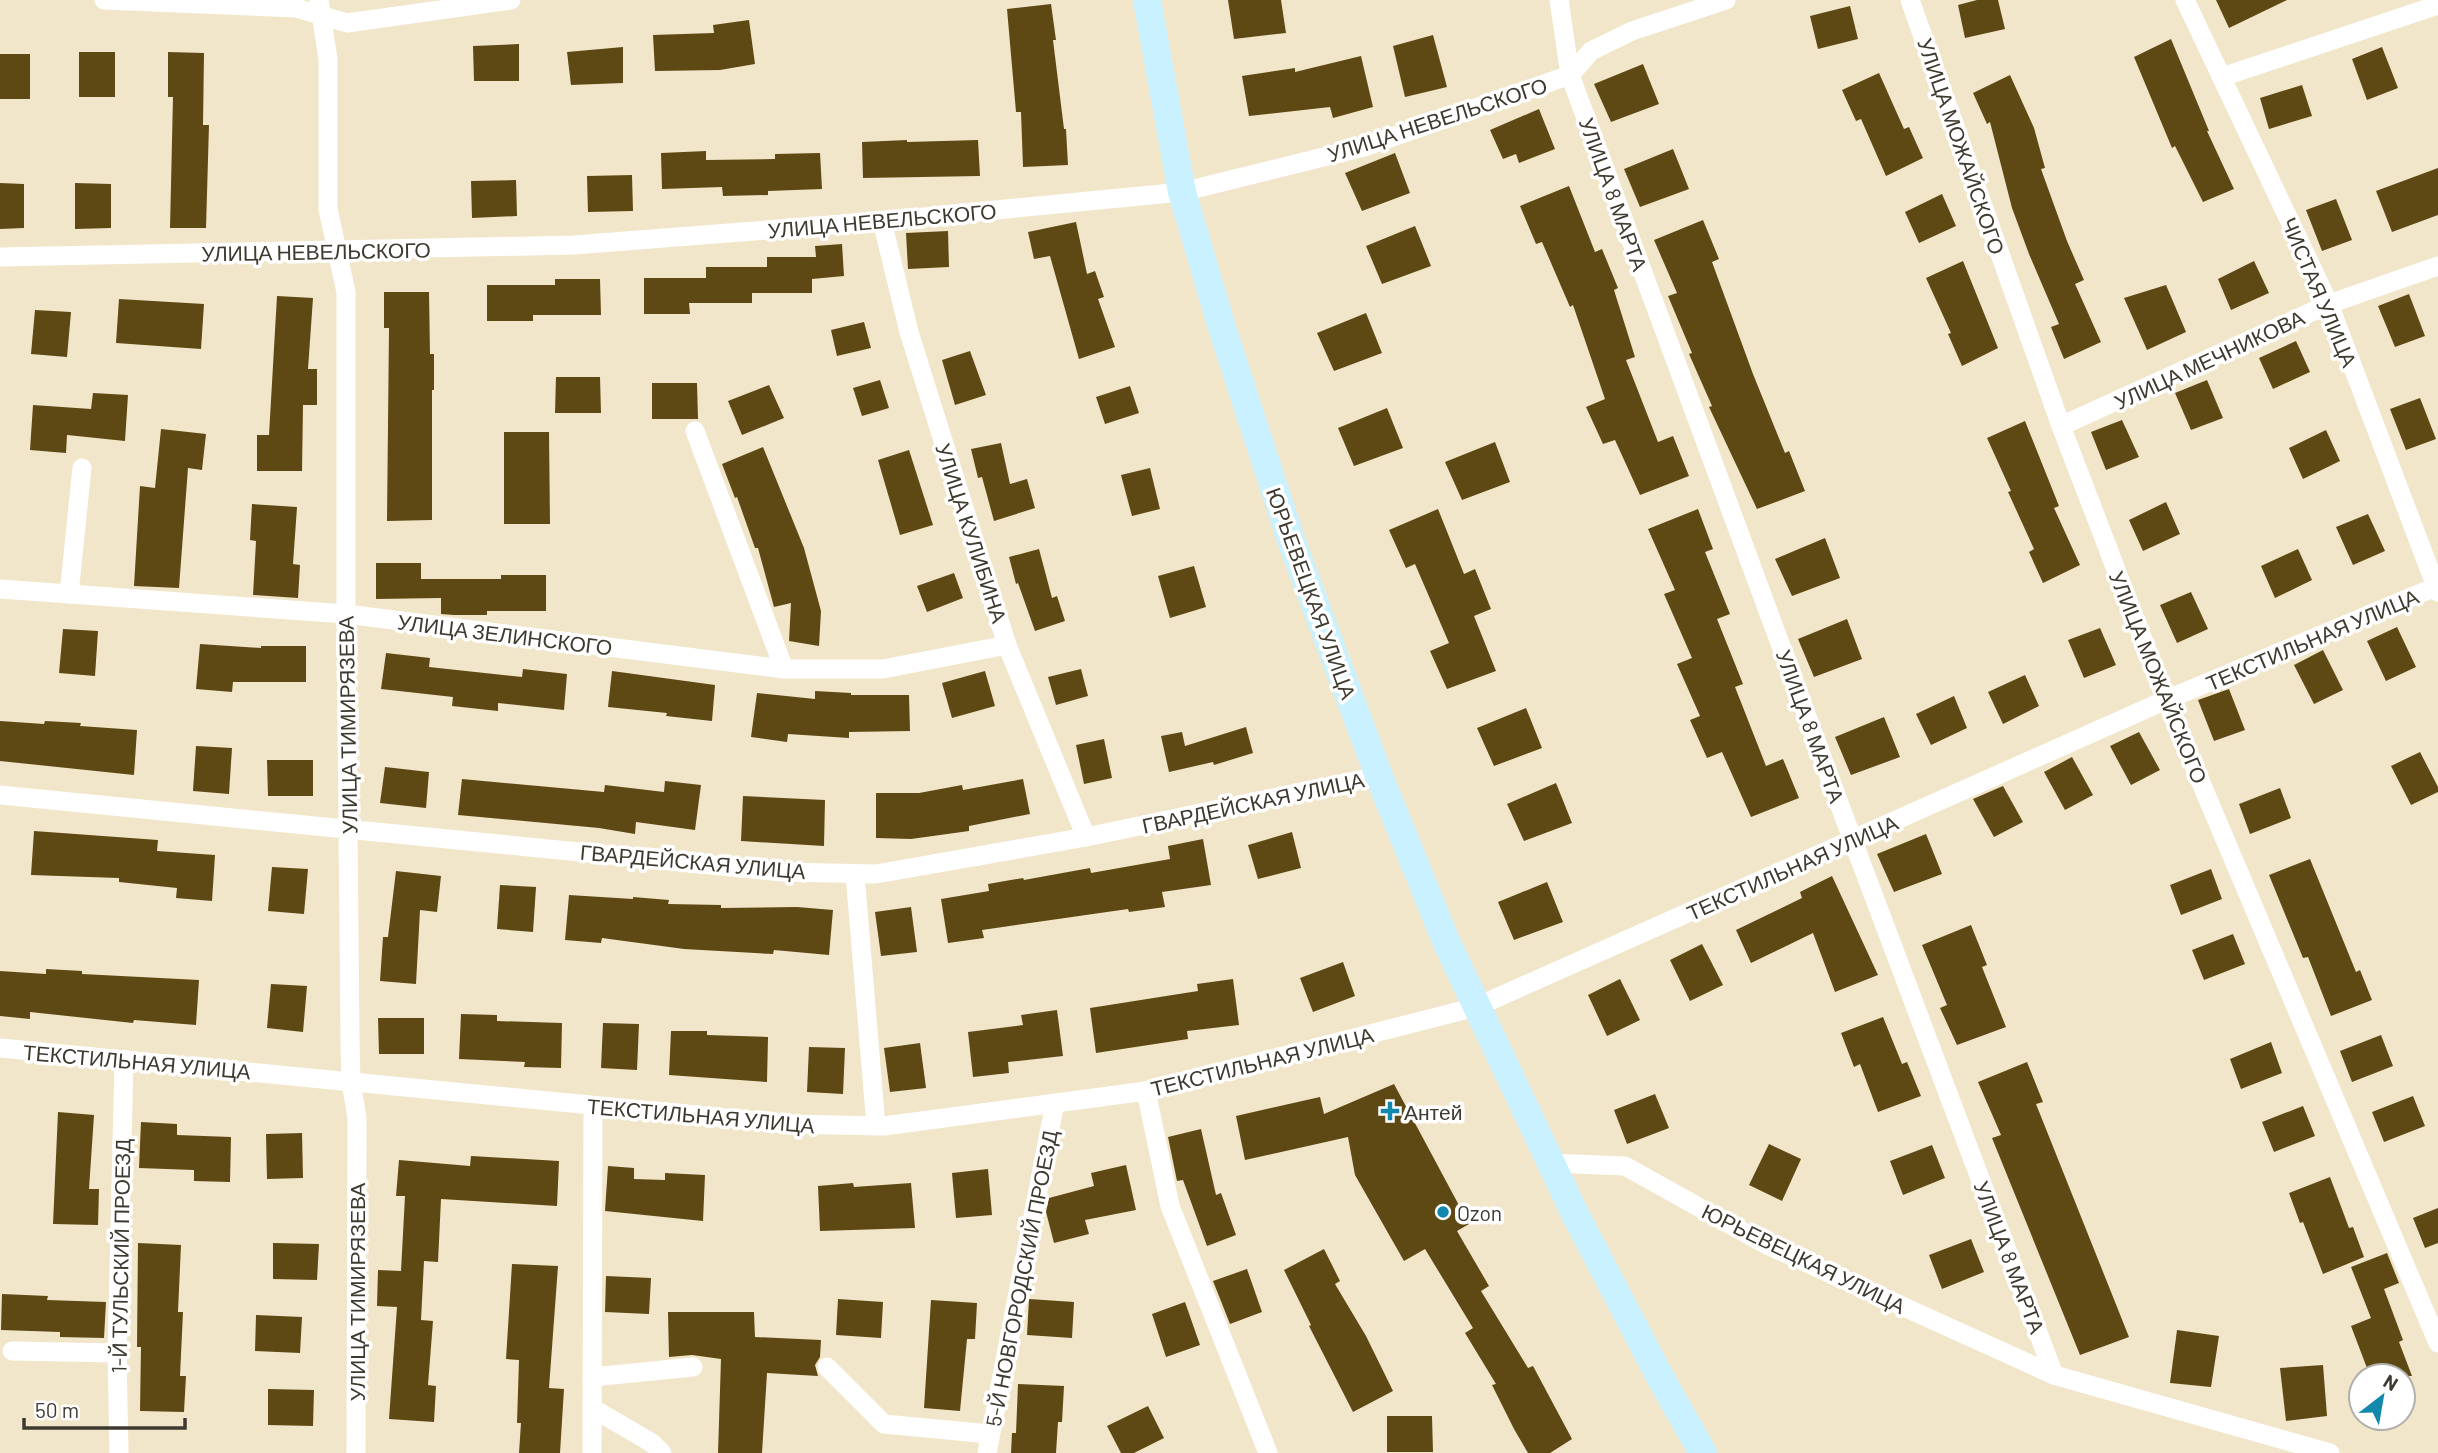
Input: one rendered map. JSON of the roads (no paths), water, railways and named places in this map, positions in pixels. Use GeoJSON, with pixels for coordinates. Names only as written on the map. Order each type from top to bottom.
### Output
{"type":"FeatureCollection","features":[{"type":"Feature","properties":{"kind":"main road","name":"ЮРЬЕВЕЦКАЯ УЛИЦА"},"geometry":{"type":"LineString","coordinates":[[1147,0],[1182,192],[1223,331],[1291,540],[1379,776],[1446,941],[1550,1163],[1654,1365],[1703,1453]]}},
{"type":"Feature","properties":{"kind":"street"},"geometry":{"type":"LineString","coordinates":[[104,0],[321,8],[347,23],[511,0]]}},
{"type":"Feature","properties":{"kind":"street","name":"УЛИЦА 8 МАРТА"},"geometry":{"type":"LineString","coordinates":[[1559,0],[1570,75],[2054,1376]]}},
{"type":"Feature","properties":{"kind":"street","name":"УЛИЦА НЕВЕЛЬСКОГО"},"geometry":{"type":"LineString","coordinates":[[0,257],[574,246],[882,221],[1182,192],[1364,147],[1570,75],[1591,51],[1632,31],[1726,0]]}},
{"type":"Feature","properties":{"kind":"street","name":"УЛИЦА МОЖАЙСКОГО"},"geometry":{"type":"LineString","coordinates":[[1910,0],[2061,426],[2166,700],[2438,1343]]}},
{"type":"Feature","properties":{"kind":"street","name":"ЧИСТАЯ УЛИЦА"},"geometry":{"type":"LineString","coordinates":[[2185,0],[2329,304],[2437,588]]}},
{"type":"Feature","properties":{"kind":"street"},"geometry":{"type":"LineString","coordinates":[[2222,77],[2432,4]]}},
{"type":"Feature","properties":{"kind":"street","name":"УЛИЦА ТИМИРЯЗЕВА"},"geometry":{"type":"LineString","coordinates":[[321,8],[328,59],[328,209],[346,292],[351,1082],[357,1118],[356,1453]]}},
{"type":"Feature","properties":{"kind":"street","name":"УЛИЦА КУЛИБИНА"},"geometry":{"type":"LineString","coordinates":[[882,221],[909,332],[1007,645],[1086,837]]}},
{"type":"Feature","properties":{"kind":"street","name":"УЛИЦА МЕЧНИКОВА"},"geometry":{"type":"LineString","coordinates":[[2061,426],[2329,304],[2438,267]]}},
{"type":"Feature","properties":{"kind":"street"},"geometry":{"type":"LineString","coordinates":[[695,431],[784,669]]}},
{"type":"Feature","properties":{"kind":"street"},"geometry":{"type":"LineString","coordinates":[[69,594],[82,468]]}},
{"type":"Feature","properties":{"kind":"street","name":"ТЕКСТИЛЬНАЯ УЛИЦА"},"geometry":{"type":"LineString","coordinates":[[0,1048],[788,1124],[876,1126],[1146,1091],[1476,1007],[2166,700],[2437,588]]}},
{"type":"Feature","properties":{"kind":"street","name":"УЛИЦА ЗЕЛИНСКОГО"},"geometry":{"type":"LineString","coordinates":[[0,589],[346,614],[784,669],[883,668],[1007,645]]}},
{"type":"Feature","properties":{"kind":"street","name":"ГВАРДЕЙСКАЯ УЛИЦА"},"geometry":{"type":"LineString","coordinates":[[0,794],[783,872],[877,874],[1086,837],[1379,776]]}},
{"type":"Feature","properties":{"kind":"street"},"geometry":{"type":"LineString","coordinates":[[855,874],[876,1126]]}},
{"type":"Feature","properties":{"kind":"street","name":"1-Й ТУЛЬСКИЙ ПРОЕЗД"},"geometry":{"type":"LineString","coordinates":[[119,1453],[117,1353],[124,1059]]}},
{"type":"Feature","properties":{"kind":"street"},"geometry":{"type":"LineString","coordinates":[[1146,1091],[1170,1206],[1268,1453]]}},
{"type":"Feature","properties":{"kind":"street","name":"5-Й НОВГОРОДСКИЙ ПРОЕЗД"},"geometry":{"type":"LineString","coordinates":[[988,1444],[1055,1102]]}},
{"type":"Feature","properties":{"kind":"street"},"geometry":{"type":"LineString","coordinates":[[592,1453],[593,1106]]}},
{"type":"Feature","properties":{"kind":"street","name":"ЮРЬЕВЕЦКАЯ УЛИЦА"},"geometry":{"type":"LineString","coordinates":[[1550,1163],[1625,1166],[1765,1244],[2054,1376]]}},
{"type":"Feature","properties":{"kind":"street"},"geometry":{"type":"LineString","coordinates":[[12,1351],[117,1353]]}},
{"type":"Feature","properties":{"kind":"street"},"geometry":{"type":"LineString","coordinates":[[592,1377],[693,1367]]}},
{"type":"Feature","properties":{"kind":"street"},"geometry":{"type":"LineString","coordinates":[[827,1367],[884,1424],[988,1444]]}},
{"type":"Feature","properties":{"kind":"street"},"geometry":{"type":"LineString","coordinates":[[2054,1376],[2330,1453]]}},
{"type":"Feature","properties":{"kind":"street"},"geometry":{"type":"LineString","coordinates":[[592,1408],[652,1443],[662,1453]]}},
{"type":"Feature","properties":{"kind":"place","name":"Антей"},"geometry":{"type":"Point","coordinates":[1390,1111]}},
{"type":"Feature","properties":{"kind":"place","name":"Ozon"},"geometry":{"type":"Point","coordinates":[1443,1212]}}]}
